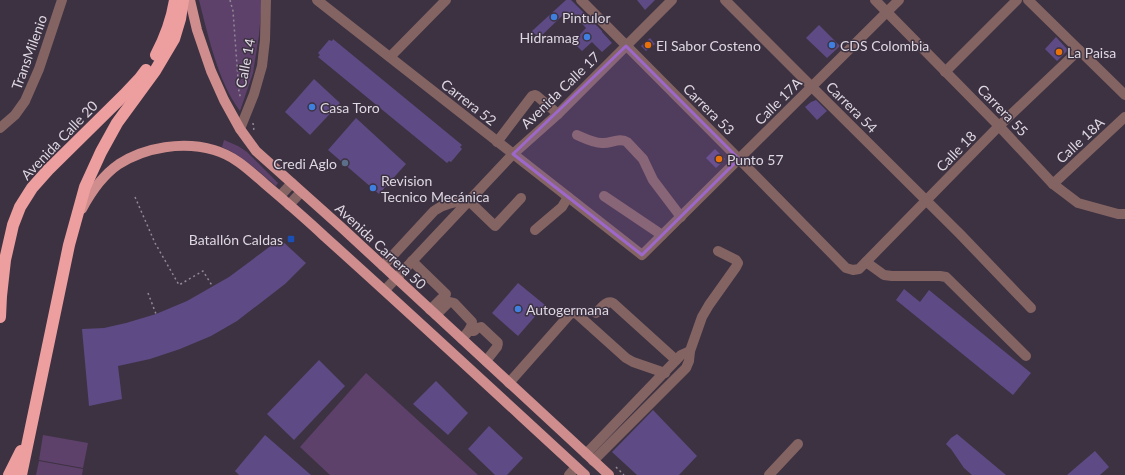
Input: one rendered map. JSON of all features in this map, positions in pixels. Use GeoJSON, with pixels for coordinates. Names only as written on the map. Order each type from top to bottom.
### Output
{"type":"FeatureCollection","features":[{"type":"Feature","properties":{"kind":"highway","name":"Avenida Calle 20"},"geometry":{"type":"LineString","coordinates":[[0,317],[5,260],[13,225],[20,207],[32,188],[48,170],[140,78],[152,62],[162,44],[170,23],[175,0]]}},
{"type":"Feature","properties":{"kind":"highway"},"geometry":{"type":"LineString","coordinates":[[21,475],[73,229],[85,187],[101,152],[118,123],[155,71],[174,39],[180,20],[183,0]]}},
{"type":"Feature","properties":{"kind":"highway"},"geometry":{"type":"LineString","coordinates":[[9,475],[29,434]]}},
{"type":"Feature","properties":{"kind":"main road","name":"Avenida Carrera 50"},"geometry":{"type":"LineString","coordinates":[[190,0],[197,30],[211,71],[240,130],[256,151],[609,475]]}},
{"type":"Feature","properties":{"kind":"main road"},"geometry":{"type":"LineString","coordinates":[[73,229],[79,214],[97,185],[108,173],[131,158],[142,153],[180,145],[195,146],[224,153],[238,161],[280,196],[385,290],[585,475]]}},
{"type":"Feature","properties":{"kind":"street","name":"TransMilenio"},"geometry":{"type":"LineString","coordinates":[[0,122],[8,114],[24,91],[41,47],[55,0]]}},
{"type":"Feature","properties":{"kind":"street","name":"TransMilenio"},"geometry":{"type":"LineString","coordinates":[[0,128],[15,115],[25,101],[40,68],[62,0]]}},
{"type":"Feature","properties":{"kind":"street","name":"Calle 14"},"geometry":{"type":"LineString","coordinates":[[240,130],[254,94],[262,66],[265,40],[266,0]]}},
{"type":"Feature","properties":{"kind":"street","name":"Carrera 52"},"geometry":{"type":"LineString","coordinates":[[317,0],[642,256]]}},
{"type":"Feature","properties":{"kind":"street"},"geometry":{"type":"LineString","coordinates":[[390,57],[446,0]]}},
{"type":"Feature","properties":{"kind":"street","name":"Carrera 53"},"geometry":{"type":"LineString","coordinates":[[581,0],[846,268],[853,270]]}},
{"type":"Feature","properties":{"kind":"street","name":"Avenida Calle 17"},"geometry":{"type":"LineString","coordinates":[[385,290],[513,154],[558,114],[672,0]]}},
{"type":"Feature","properties":{"kind":"street","name":"Carrera 54"},"geometry":{"type":"LineString","coordinates":[[725,0],[960,234],[1031,308]]}},
{"type":"Feature","properties":{"kind":"street","name":"Carrera 55"},"geometry":{"type":"LineString","coordinates":[[876,0],[999,126],[1053,184],[1078,203],[1118,214],[1125,214]]}},
{"type":"Feature","properties":{"kind":"street","name":"Calle 17A"},"geometry":{"type":"LineString","coordinates":[[642,256],[899,0]]}},
{"type":"Feature","properties":{"kind":"street"},"geometry":{"type":"LineString","coordinates":[[945,72],[1017,0]]}},
{"type":"Feature","properties":{"kind":"street"},"geometry":{"type":"LineString","coordinates":[[1028,0],[1125,95]]}},
{"type":"Feature","properties":{"kind":"street","name":"Calle 18"},"geometry":{"type":"LineString","coordinates":[[853,270],[859,269],[999,126],[1079,50]]}},
{"type":"Feature","properties":{"kind":"street"},"geometry":{"type":"LineString","coordinates":[[497,142],[532,96],[538,96],[558,114]]}},
{"type":"Feature","properties":{"kind":"street","name":"Calle 18A"},"geometry":{"type":"LineString","coordinates":[[1053,184],[1125,117]]}},
{"type":"Feature","properties":{"kind":"street"},"geometry":{"type":"LineString","coordinates":[[577,135],[597,143],[607,143],[621,140],[627,142],[646,163],[653,180],[681,217]]}},
{"type":"Feature","properties":{"kind":"street"},"geometry":{"type":"LineString","coordinates":[[280,196],[292,183]]}},
{"type":"Feature","properties":{"kind":"street"},"geometry":{"type":"LineString","coordinates":[[289,205],[301,192]]}},
{"type":"Feature","properties":{"kind":"street"},"geometry":{"type":"LineString","coordinates":[[604,196],[662,235]]}},
{"type":"Feature","properties":{"kind":"street"},"geometry":{"type":"LineString","coordinates":[[383,266],[434,211],[449,203],[468,201],[495,226],[521,198]]}},
{"type":"Feature","properties":{"kind":"street"},"geometry":{"type":"LineString","coordinates":[[536,230],[562,207],[568,198]]}},
{"type":"Feature","properties":{"kind":"street"},"geometry":{"type":"LineString","coordinates":[[590,457],[686,368],[698,328],[708,306],[736,268],[738,263],[736,260],[718,251]]}},
{"type":"Feature","properties":{"kind":"street"},"geometry":{"type":"LineString","coordinates":[[412,261],[446,294],[433,313]]}},
{"type":"Feature","properties":{"kind":"street"},"geometry":{"type":"LineString","coordinates":[[866,262],[884,275],[946,277],[1026,356]]}},
{"type":"Feature","properties":{"kind":"street"},"geometry":{"type":"LineString","coordinates":[[433,313],[452,302],[472,322],[469,331],[462,339]]}},
{"type":"Feature","properties":{"kind":"street"},"geometry":{"type":"LineString","coordinates":[[596,313],[606,303],[613,303],[676,360]]}},
{"type":"Feature","properties":{"kind":"street"},"geometry":{"type":"LineString","coordinates":[[509,383],[570,314],[574,313],[577,314],[626,358],[633,362],[665,373]]}},
{"type":"Feature","properties":{"kind":"street"},"geometry":{"type":"LineString","coordinates":[[469,331],[474,331],[481,327],[498,343],[497,347],[486,361]]}},
{"type":"Feature","properties":{"kind":"street"},"geometry":{"type":"LineString","coordinates":[[590,457],[676,360],[681,355],[690,351]]}},
{"type":"Feature","properties":{"kind":"street"},"geometry":{"type":"LineString","coordinates":[[769,475],[798,444]]}},
{"type":"Feature","properties":{"kind":"street"},"geometry":{"type":"LineString","coordinates":[[569,475],[576,467]]}},
{"type":"Feature","properties":{"kind":"path"},"geometry":{"type":"LineString","coordinates":[[230,0],[233,11],[239,92],[242,101]]}},
{"type":"Feature","properties":{"kind":"path"},"geometry":{"type":"LineString","coordinates":[[135,197],[155,243],[179,286],[203,271],[213,287]]}},
{"type":"Feature","properties":{"kind":"path"},"geometry":{"type":"LineString","coordinates":[[148,293],[156,314]]}},
{"type":"Feature","properties":{"kind":"highlighted area"},"geometry":{"type":"Polygon","coordinates":[[[626,46],[739,159],[642,255],[513,154],[626,46]]]}},
{"type":"Feature","properties":{"kind":"shaded area"},"geometry":{"type":"Polygon","coordinates":[[[199,0],[262,0],[259,35],[253,73],[240,111],[232,99],[220,72],[210,43],[199,0]]]}},
{"type":"Feature","properties":{"kind":"shaded area"},"geometry":{"type":"Polygon","coordinates":[[[224,140],[247,152],[278,183],[276,186],[244,159],[222,147],[224,140]]]}},
{"type":"Feature","properties":{"kind":"shaded area"},"geometry":{"type":"Polygon","coordinates":[[[366,373],[478,475],[330,475],[300,447],[366,373]]]}},
{"type":"Feature","properties":{"kind":"shaded area"},"geometry":{"type":"Polygon","coordinates":[[[43,435],[88,443],[83,468],[39,460],[43,435]]]}},
{"type":"Feature","properties":{"kind":"shaded area"},"geometry":{"type":"Polygon","coordinates":[[[39,461],[83,469],[82,475],[36,475],[39,461]]]}},
{"type":"Feature","properties":{"kind":"building"},"geometry":{"type":"Polygon","coordinates":[[[566,0],[571,0],[612,43],[602,52],[592,42],[582,51],[573,42],[586,28],[574,15],[568,20],[563,15],[539,38],[532,31],[566,0]]]}},
{"type":"Feature","properties":{"kind":"building"},"geometry":{"type":"Polygon","coordinates":[[[637,0],[655,0],[645,10],[637,0]]]}},
{"type":"Feature","properties":{"kind":"building"},"geometry":{"type":"Polygon","coordinates":[[[819,25],[840,46],[827,58],[806,38],[819,25]]]}},
{"type":"Feature","properties":{"kind":"building"},"geometry":{"type":"Polygon","coordinates":[[[1056,37],[1068,50],[1057,61],[1045,49],[1056,37]]]}},
{"type":"Feature","properties":{"kind":"building","name":"El Sabor Costeno"},"geometry":{"type":"Polygon","coordinates":[[[650,38],[655,44],[646,51],[641,46],[650,38]]]}},
{"type":"Feature","properties":{"kind":"building"},"geometry":{"type":"Polygon","coordinates":[[[333,39],[462,145],[460,147],[462,149],[451,162],[449,161],[447,163],[318,57],[320,55],[318,53],[329,40],[332,41],[333,39]]]}},
{"type":"Feature","properties":{"kind":"building","name":"Casa Toro"},"geometry":{"type":"Polygon","coordinates":[[[314,79],[340,103],[310,135],[285,112],[314,79]]]}},
{"type":"Feature","properties":{"kind":"building"},"geometry":{"type":"Polygon","coordinates":[[[816,100],[827,111],[817,120],[805,107],[816,100]]]}},
{"type":"Feature","properties":{"kind":"building"},"geometry":{"type":"Polygon","coordinates":[[[356,118],[406,164],[379,194],[328,150],[356,118]]]}},
{"type":"Feature","properties":{"kind":"building"},"geometry":{"type":"Polygon","coordinates":[[[715,149],[725,159],[716,168],[706,158],[715,149]]]}},
{"type":"Feature","properties":{"kind":"building"},"geometry":{"type":"Polygon","coordinates":[[[280,239],[306,263],[285,284],[237,321],[211,336],[180,349],[150,359],[118,366],[122,399],[89,406],[82,329],[104,328],[126,323],[156,314],[187,301],[229,277],[280,239]]]}},
{"type":"Feature","properties":{"kind":"building","name":"Autogermana"},"geometry":{"type":"Polygon","coordinates":[[[518,283],[545,305],[518,336],[492,313],[518,283]]]}},
{"type":"Feature","properties":{"kind":"building"},"geometry":{"type":"Polygon","coordinates":[[[904,289],[920,302],[929,290],[1031,373],[1013,395],[896,300],[904,289]]]}},
{"type":"Feature","properties":{"kind":"building"},"geometry":{"type":"Polygon","coordinates":[[[319,360],[345,386],[294,440],[267,414],[319,360]]]}},
{"type":"Feature","properties":{"kind":"building"},"geometry":{"type":"Polygon","coordinates":[[[436,381],[468,413],[448,435],[413,404],[436,381]]]}},
{"type":"Feature","properties":{"kind":"building"},"geometry":{"type":"Polygon","coordinates":[[[653,410],[697,456],[679,475],[637,475],[612,452],[653,410]]]}},
{"type":"Feature","properties":{"kind":"building"},"geometry":{"type":"Polygon","coordinates":[[[489,426],[523,458],[507,475],[495,475],[468,449],[489,426]]]}},
{"type":"Feature","properties":{"kind":"building"},"geometry":{"type":"Polygon","coordinates":[[[957,434],[1006,475],[972,475],[964,468],[946,444],[957,434]]]}},
{"type":"Feature","properties":{"kind":"building"},"geometry":{"type":"Polygon","coordinates":[[[265,435],[311,475],[239,475],[235,471],[265,435]]]}},
{"type":"Feature","properties":{"kind":"building"},"geometry":{"type":"Polygon","coordinates":[[[1095,451],[1109,467],[1100,475],[1067,475],[1095,451]]]}},
{"type":"Feature","properties":{"kind":"place","name":"Pintulor"},"geometry":{"type":"Point","coordinates":[554,17]}},
{"type":"Feature","properties":{"kind":"place","name":"Hidramag"},"geometry":{"type":"Point","coordinates":[587,37]}},
{"type":"Feature","properties":{"kind":"place","name":"El Sabor Costeno"},"geometry":{"type":"Point","coordinates":[648,45]}},
{"type":"Feature","properties":{"kind":"place","name":"CDS Colombia"},"geometry":{"type":"Point","coordinates":[832,45]}},
{"type":"Feature","properties":{"kind":"place","name":"La Paisa"},"geometry":{"type":"Point","coordinates":[1059,52]}},
{"type":"Feature","properties":{"kind":"place","name":"Casa Toro"},"geometry":{"type":"Point","coordinates":[312,107]}},
{"type":"Feature","properties":{"kind":"place","name":"Punto 57"},"geometry":{"type":"Point","coordinates":[719,159]}},
{"type":"Feature","properties":{"kind":"place","name":"Credi Aglo"},"geometry":{"type":"Point","coordinates":[345,163]}},
{"type":"Feature","properties":{"kind":"place","name":"Revision Tecnico Mecánica"},"geometry":{"type":"Point","coordinates":[373,188]}},
{"type":"Feature","properties":{"kind":"place","name":"Batallón Caldas"},"geometry":{"type":"Point","coordinates":[291,239]}},
{"type":"Feature","properties":{"kind":"place","name":"Autogermana"},"geometry":{"type":"Point","coordinates":[518,309]}}]}
